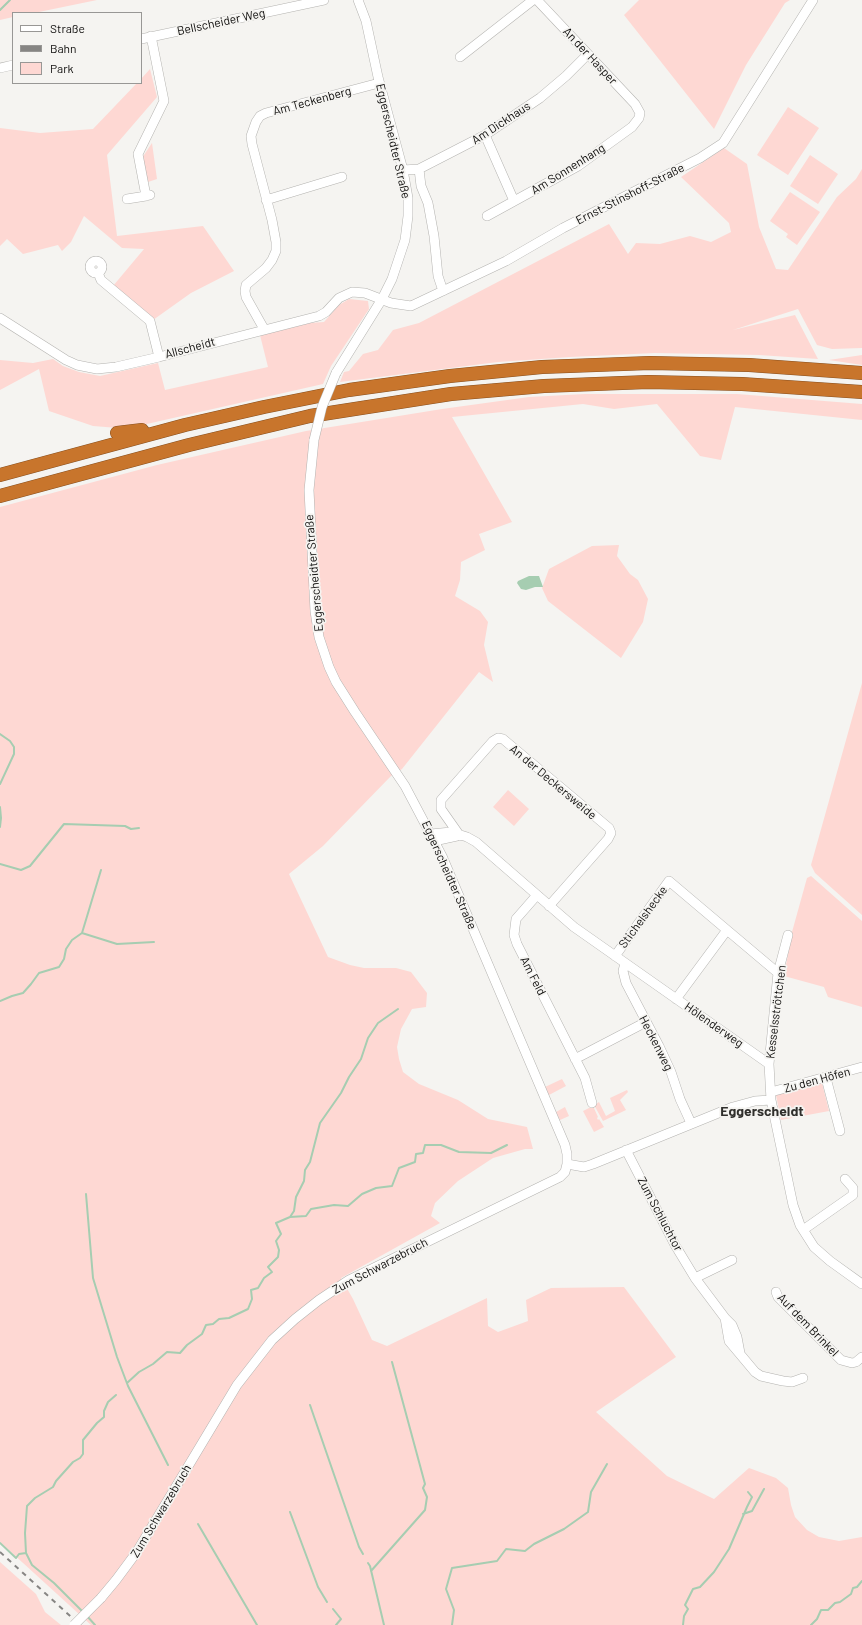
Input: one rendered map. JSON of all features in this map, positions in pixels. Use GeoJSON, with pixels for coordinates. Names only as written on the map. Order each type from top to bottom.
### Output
{"type":"FeatureCollection","features":[{"type":"Feature","properties":{"kind":"highway"},"geometry":{"type":"LineString","coordinates":[[0,475],[185,425],[264,407],[349,390],[450,376],[542,367],[658,363],[749,365],[862,373]]}},
{"type":"Feature","properties":{"kind":"highway"},"geometry":{"type":"LineString","coordinates":[[0,496],[189,445],[310,416],[372,405],[451,394],[544,386],[648,382],[742,384],[862,392]]}},
{"type":"Feature","properties":{"kind":"highway"},"geometry":{"type":"LineString","coordinates":[[117,433],[185,425]]}},
{"type":"Feature","properties":{"kind":"street","name":"Bellscheider Weg"},"geometry":{"type":"LineString","coordinates":[[142,38],[324,0]]}},
{"type":"Feature","properties":{"kind":"street","name":"Eggerscheidter Straße"},"geometry":{"type":"LineString","coordinates":[[360,0],[403,170],[408,198],[408,216],[405,240],[392,278],[382,299],[336,373],[322,407],[314,440],[310,472],[309,508],[315,611],[319,637],[336,682],[354,712],[405,786],[433,837],[565,1145],[568,1154],[568,1164]]}},
{"type":"Feature","properties":{"kind":"street"},"geometry":{"type":"LineString","coordinates":[[460,57],[533,0]]}},
{"type":"Feature","properties":{"kind":"street","name":"An der Hasper"},"geometry":{"type":"LineString","coordinates":[[537,0],[635,104],[640,113]]}},
{"type":"Feature","properties":{"kind":"street","name":"Ernst-Stinshoff-Straße"},"geometry":{"type":"LineString","coordinates":[[382,299],[397,304],[411,306],[506,261],[563,228],[700,158],[723,144],[813,0]]}},
{"type":"Feature","properties":{"kind":"street"},"geometry":{"type":"LineString","coordinates":[[127,200],[148,196],[138,154],[164,101],[151,36]]}},
{"type":"Feature","properties":{"kind":"street","name":"Am Dickhaus"},"geometry":{"type":"LineString","coordinates":[[403,170],[419,169],[484,135],[540,98],[566,76],[588,54]]}},
{"type":"Feature","properties":{"kind":"street"},"geometry":{"type":"LineString","coordinates":[[0,68],[12,66]]}},
{"type":"Feature","properties":{"kind":"street","name":"Am Teckenberg"},"geometry":{"type":"LineString","coordinates":[[264,329],[244,291],[246,285],[266,268],[276,251],[276,242],[251,136],[256,122],[260,116],[266,113],[380,83]]}},
{"type":"Feature","properties":{"kind":"street","name":"Am Sonnenhang"},"geometry":{"type":"LineString","coordinates":[[487,216],[584,162],[632,128],[638,121],[640,113]]}},
{"type":"Feature","properties":{"kind":"street"},"geometry":{"type":"LineString","coordinates":[[484,135],[514,201]]}},
{"type":"Feature","properties":{"kind":"street","name":"Eggerscheidter Straße"},"geometry":{"type":"LineString","coordinates":[[419,169],[421,186],[428,202],[434,236],[438,276],[443,290]]}},
{"type":"Feature","properties":{"kind":"street"},"geometry":{"type":"LineString","coordinates":[[266,200],[342,177]]}},
{"type":"Feature","properties":{"kind":"street"},"geometry":{"type":"LineString","coordinates":[[98,273],[101,280],[150,321],[159,356]]}},
{"type":"Feature","properties":{"kind":"street","name":"Allscheidt"},"geometry":{"type":"LineString","coordinates":[[0,318],[55,354],[77,365],[97,369],[116,367],[319,316],[326,312],[340,298],[352,292],[365,293],[382,299]]}},
{"type":"Feature","properties":{"kind":"street","name":"An der Deckersweide"},"geometry":{"type":"LineString","coordinates":[[460,836],[441,809],[441,800],[493,741],[498,738],[503,739],[609,828],[611,833],[608,839],[549,906]]}},
{"type":"Feature","properties":{"kind":"street","name":"Hölenderweg"},"geometry":{"type":"LineString","coordinates":[[433,837],[447,832],[468,838],[479,845],[574,927],[769,1064]]}},
{"type":"Feature","properties":{"kind":"street","name":"Stichelshecke"},"geometry":{"type":"LineString","coordinates":[[615,956],[669,881],[778,973]]}},
{"type":"Feature","properties":{"kind":"street","name":"Am Feld"},"geometry":{"type":"LineString","coordinates":[[537,895],[516,919],[514,936],[585,1078],[592,1103]]}},
{"type":"Feature","properties":{"kind":"street"},"geometry":{"type":"LineString","coordinates":[[676,999],[727,930]]}},
{"type":"Feature","properties":{"kind":"street","name":"Kesselsströttchen"},"geometry":{"type":"LineString","coordinates":[[769,1064],[778,973],[788,935]]}},
{"type":"Feature","properties":{"kind":"street","name":"Heckenweg"},"geometry":{"type":"LineString","coordinates":[[625,963],[623,971],[626,983],[659,1046],[691,1123]]}},
{"type":"Feature","properties":{"kind":"street"},"geometry":{"type":"LineString","coordinates":[[575,1059],[646,1022]]}},
{"type":"Feature","properties":{"kind":"street"},"geometry":{"type":"LineString","coordinates":[[769,1064],[771,1096],[793,1205],[800,1225],[814,1247],[821,1254],[862,1284]]}},
{"type":"Feature","properties":{"kind":"street","name":"Zu den Höfen"},"geometry":{"type":"LineString","coordinates":[[771,1096],[862,1067]]}},
{"type":"Feature","properties":{"kind":"street"},"geometry":{"type":"LineString","coordinates":[[826,1078],[840,1132]]}},
{"type":"Feature","properties":{"kind":"street"},"geometry":{"type":"LineString","coordinates":[[568,1164],[584,1167],[733,1107],[771,1096]]}},
{"type":"Feature","properties":{"kind":"street","name":"Zum Schluchtor"},"geometry":{"type":"LineString","coordinates":[[626,1150],[664,1224],[696,1278],[724,1318],[732,1325],[737,1337],[740,1353],[755,1372],[761,1376],[792,1382],[803,1378]]}},
{"type":"Feature","properties":{"kind":"street","name":"Zum Schwarzebruch"},"geometry":{"type":"LineString","coordinates":[[74,1625],[101,1598],[136,1553],[237,1385],[272,1340],[319,1300],[349,1280],[560,1178],[565,1172],[568,1164]]}},
{"type":"Feature","properties":{"kind":"street"},"geometry":{"type":"LineString","coordinates":[[803,1230],[853,1195],[854,1188],[846,1179]]}},
{"type":"Feature","properties":{"kind":"street"},"geometry":{"type":"LineString","coordinates":[[696,1278],[732,1260]]}},
{"type":"Feature","properties":{"kind":"street","name":"Auf dem Brinkel"},"geometry":{"type":"LineString","coordinates":[[776,1292],[778,1296],[841,1360],[852,1363],[856,1362],[862,1357]]}},
{"type":"Feature","properties":{"kind":"green space"},"geometry":{"type":"Polygon","coordinates":[[[0,0],[97,0],[39,12],[12,12],[12,17],[0,20],[0,0]]]}},
{"type":"Feature","properties":{"kind":"green space"},"geometry":{"type":"Polygon","coordinates":[[[639,0],[790,0],[785,3],[746,65],[714,129],[624,15],[639,0]]]}},
{"type":"Feature","properties":{"kind":"green space"},"geometry":{"type":"Polygon","coordinates":[[[150,69],[157,97],[107,155],[117,236],[203,226],[234,271],[191,293],[153,320],[113,286],[144,249],[122,248],[84,216],[71,242],[62,251],[58,245],[23,254],[7,239],[0,246],[0,128],[40,133],[93,129],[136,84],[142,84],[142,78],[150,69]]]}},
{"type":"Feature","properties":{"kind":"green space"},"geometry":{"type":"Polygon","coordinates":[[[788,107],[819,128],[788,175],[757,155],[788,107]]]}},
{"type":"Feature","properties":{"kind":"green space"},"geometry":{"type":"Polygon","coordinates":[[[152,143],[157,179],[148,182],[142,158],[152,143]]]}},
{"type":"Feature","properties":{"kind":"green space"},"geometry":{"type":"Polygon","coordinates":[[[724,148],[747,164],[759,227],[776,269],[788,270],[837,197],[856,179],[862,169],[862,348],[832,349],[817,345],[798,309],[733,330],[795,315],[818,359],[759,355],[655,353],[570,357],[498,362],[340,382],[344,372],[349,371],[363,354],[378,350],[393,330],[419,323],[609,224],[628,254],[636,243],[660,244],[690,236],[711,242],[731,232],[729,223],[681,177],[724,148]]]}},
{"type":"Feature","properties":{"kind":"green space"},"geometry":{"type":"Polygon","coordinates":[[[810,155],[838,174],[818,204],[790,186],[810,155]]]}},
{"type":"Feature","properties":{"kind":"green space"},"geometry":{"type":"Polygon","coordinates":[[[790,192],[820,212],[797,245],[786,237],[788,234],[770,221],[790,192]]]}},
{"type":"Feature","properties":{"kind":"green space"},"geometry":{"type":"Polygon","coordinates":[[[349,299],[368,301],[369,309],[331,366],[323,384],[138,426],[118,428],[93,426],[49,411],[39,369],[0,390],[0,360],[33,363],[53,359],[63,366],[79,372],[100,376],[158,363],[165,390],[268,367],[260,335],[310,323],[324,322],[339,305],[349,299]]]}},
{"type":"Feature","properties":{"kind":"green space"},"geometry":{"type":"Polygon","coordinates":[[[862,355],[862,365],[829,360],[862,355]]]}},
{"type":"Feature","properties":{"kind":"green space"},"geometry":{"type":"Polygon","coordinates":[[[585,394],[737,394],[862,404],[862,420],[735,407],[721,460],[700,456],[657,404],[614,409],[583,404],[452,417],[512,522],[479,534],[485,550],[461,562],[460,580],[455,596],[480,611],[488,622],[484,645],[493,682],[479,672],[402,769],[391,776],[323,846],[289,874],[328,957],[350,965],[364,968],[396,968],[411,972],[427,993],[426,1007],[412,1009],[401,1029],[397,1047],[403,1072],[419,1084],[458,1100],[488,1119],[527,1127],[533,1149],[525,1149],[493,1158],[458,1181],[435,1203],[431,1216],[440,1223],[341,1278],[353,1299],[372,1340],[387,1346],[487,1298],[488,1326],[498,1332],[528,1321],[526,1300],[551,1288],[624,1287],[676,1357],[596,1412],[667,1476],[714,1499],[749,1468],[776,1478],[788,1488],[795,1517],[807,1530],[819,1537],[839,1541],[862,1537],[862,1625],[91,1625],[0,1542],[0,507],[157,465],[306,431],[442,409],[529,397],[585,394]]]}},
{"type":"Feature","properties":{"kind":"green space"},"geometry":{"type":"Polygon","coordinates":[[[619,545],[617,556],[630,574],[638,580],[648,599],[643,622],[621,658],[548,601],[542,588],[549,569],[592,546],[619,545]]]}},
{"type":"Feature","properties":{"kind":"green space"},"geometry":{"type":"Polygon","coordinates":[[[862,683],[862,915],[815,873],[811,865],[862,683]]]}},
{"type":"Feature","properties":{"kind":"green space"},"geometry":{"type":"Polygon","coordinates":[[[508,790],[529,809],[514,826],[493,807],[508,790]]]}},
{"type":"Feature","properties":{"kind":"green space"},"geometry":{"type":"Polygon","coordinates":[[[811,876],[862,921],[862,1007],[828,997],[824,987],[784,976],[792,932],[807,878],[811,876]]]}},
{"type":"Feature","properties":{"kind":"green space"},"geometry":{"type":"Polygon","coordinates":[[[562,1079],[566,1086],[549,1095],[545,1087],[562,1079]]]}},
{"type":"Feature","properties":{"kind":"green space"},"geometry":{"type":"Polygon","coordinates":[[[822,1083],[829,1111],[781,1120],[776,1095],[822,1083]]]}},
{"type":"Feature","properties":{"kind":"green space"},"geometry":{"type":"Polygon","coordinates":[[[627,1090],[628,1092],[620,1100],[626,1110],[603,1121],[594,1105],[599,1102],[606,1116],[615,1111],[610,1098],[627,1090]]]}},
{"type":"Feature","properties":{"kind":"green space"},"geometry":{"type":"Polygon","coordinates":[[[593,1106],[598,1120],[599,1119],[604,1127],[594,1132],[583,1111],[593,1106]]]}},
{"type":"Feature","properties":{"kind":"green space"},"geometry":{"type":"Polygon","coordinates":[[[565,1107],[569,1116],[560,1120],[556,1112],[565,1107]]]}},
{"type":"Feature","properties":{"kind":"green space"},"geometry":{"type":"Polygon","coordinates":[[[0,1562],[36,1594],[45,1612],[61,1625],[0,1625],[0,1562]]]}},
{"type":"Feature","properties":{"kind":"shaded area"},"geometry":{"type":"Polygon","coordinates":[[[529,576],[539,576],[543,587],[535,587],[526,590],[521,589],[517,583],[518,581],[529,576]]]}},
{"type":"Feature","properties":{"kind":"waterway"},"geometry":{"type":"LineString","coordinates":[[0,10],[10,0]]}},
{"type":"Feature","properties":{"kind":"waterway"},"geometry":{"type":"LineString","coordinates":[[0,734],[10,741],[14,747],[14,754],[0,784]]}},
{"type":"Feature","properties":{"kind":"waterway"},"geometry":{"type":"LineString","coordinates":[[0,807],[0,827]]}},
{"type":"Feature","properties":{"kind":"waterway"},"geometry":{"type":"LineString","coordinates":[[0,864],[21,870],[30,866],[64,824],[125,826],[131,829],[139,828]]}},
{"type":"Feature","properties":{"kind":"waterway"},"geometry":{"type":"LineString","coordinates":[[0,1001],[23,993],[39,973],[59,967],[64,959],[66,949],[72,940],[82,933],[101,870]]}},
{"type":"Feature","properties":{"kind":"waterway"},"geometry":{"type":"LineString","coordinates":[[82,933],[117,944],[154,942]]}},
{"type":"Feature","properties":{"kind":"waterway"},"geometry":{"type":"LineString","coordinates":[[290,1217],[294,1211],[296,1197],[304,1181],[305,1170],[310,1162],[320,1123],[341,1093],[349,1077],[361,1059],[368,1038],[378,1023],[398,1009]]}},
{"type":"Feature","properties":{"kind":"waterway"},"geometry":{"type":"LineString","coordinates":[[127,1383],[139,1372],[153,1364],[167,1352],[180,1353],[187,1345],[202,1334],[206,1325],[213,1324],[219,1319],[229,1318],[248,1309],[252,1299],[251,1290],[258,1288],[264,1278],[272,1272],[268,1267],[278,1257],[279,1250],[276,1241],[281,1234],[276,1223],[290,1217],[306,1216],[311,1209],[334,1205],[348,1206],[362,1194],[376,1188],[392,1186],[399,1168],[415,1162],[416,1154],[423,1153],[425,1145],[441,1145],[459,1152],[491,1153],[507,1145]]}},
{"type":"Feature","properties":{"kind":"waterway"},"geometry":{"type":"LineString","coordinates":[[86,1194],[93,1278],[117,1357],[128,1386],[168,1465]]}},
{"type":"Feature","properties":{"kind":"waterway"},"geometry":{"type":"LineString","coordinates":[[371,1571],[425,1510],[427,1497],[423,1488],[425,1484],[392,1362]]}},
{"type":"Feature","properties":{"kind":"waterway"},"geometry":{"type":"LineString","coordinates":[[26,1553],[25,1533],[27,1506],[35,1498],[53,1487],[56,1481],[73,1462],[80,1458],[83,1454],[83,1440],[104,1417],[104,1411],[108,1402],[116,1395]]}},
{"type":"Feature","properties":{"kind":"waterway"},"geometry":{"type":"LineString","coordinates":[[310,1405],[359,1547],[363,1554]]}},
{"type":"Feature","properties":{"kind":"waterway"},"geometry":{"type":"LineString","coordinates":[[452,1625],[454,1610],[446,1589],[452,1568],[497,1561],[506,1549],[525,1551],[534,1544],[564,1529],[588,1512],[591,1492],[607,1464]]}},
{"type":"Feature","properties":{"kind":"waterway"},"geometry":{"type":"LineString","coordinates":[[743,1514],[752,1511],[764,1489]]}},
{"type":"Feature","properties":{"kind":"waterway"},"geometry":{"type":"LineString","coordinates":[[683,1625],[684,1616],[688,1609],[685,1605],[693,1589],[700,1587],[714,1572],[729,1549],[752,1497],[748,1492]]}},
{"type":"Feature","properties":{"kind":"waterway"},"geometry":{"type":"LineString","coordinates":[[290,1512],[318,1587],[327,1602]]}},
{"type":"Feature","properties":{"kind":"waterway"},"geometry":{"type":"LineString","coordinates":[[198,1524],[257,1625]]}},
{"type":"Feature","properties":{"kind":"waterway"},"geometry":{"type":"LineString","coordinates":[[0,1543],[16,1558],[19,1554],[26,1553],[32,1565],[54,1583],[84,1613]]}},
{"type":"Feature","properties":{"kind":"waterway"},"geometry":{"type":"LineString","coordinates":[[368,1563],[384,1625]]}},
{"type":"Feature","properties":{"kind":"waterway"},"geometry":{"type":"LineString","coordinates":[[811,1625],[817,1619],[821,1610],[828,1610],[835,1603],[840,1602],[851,1594],[853,1588],[857,1587],[862,1581]]}},
{"type":"Feature","properties":{"kind":"waterway"},"geometry":{"type":"LineString","coordinates":[[333,1609],[341,1619],[336,1625]]}},
{"type":"Feature","properties":{"kind":"waterway"},"geometry":{"type":"LineString","coordinates":[[87,1616],[95,1625]]}},
{"type":"Feature","properties":{"kind":"railway"},"geometry":{"type":"LineString","coordinates":[[0,1552],[80,1625]]}},
{"type":"Feature","properties":{"kind":"district","name":"Eggerscheidt"},"geometry":{"type":"Point","coordinates":[762,1111]}}]}
